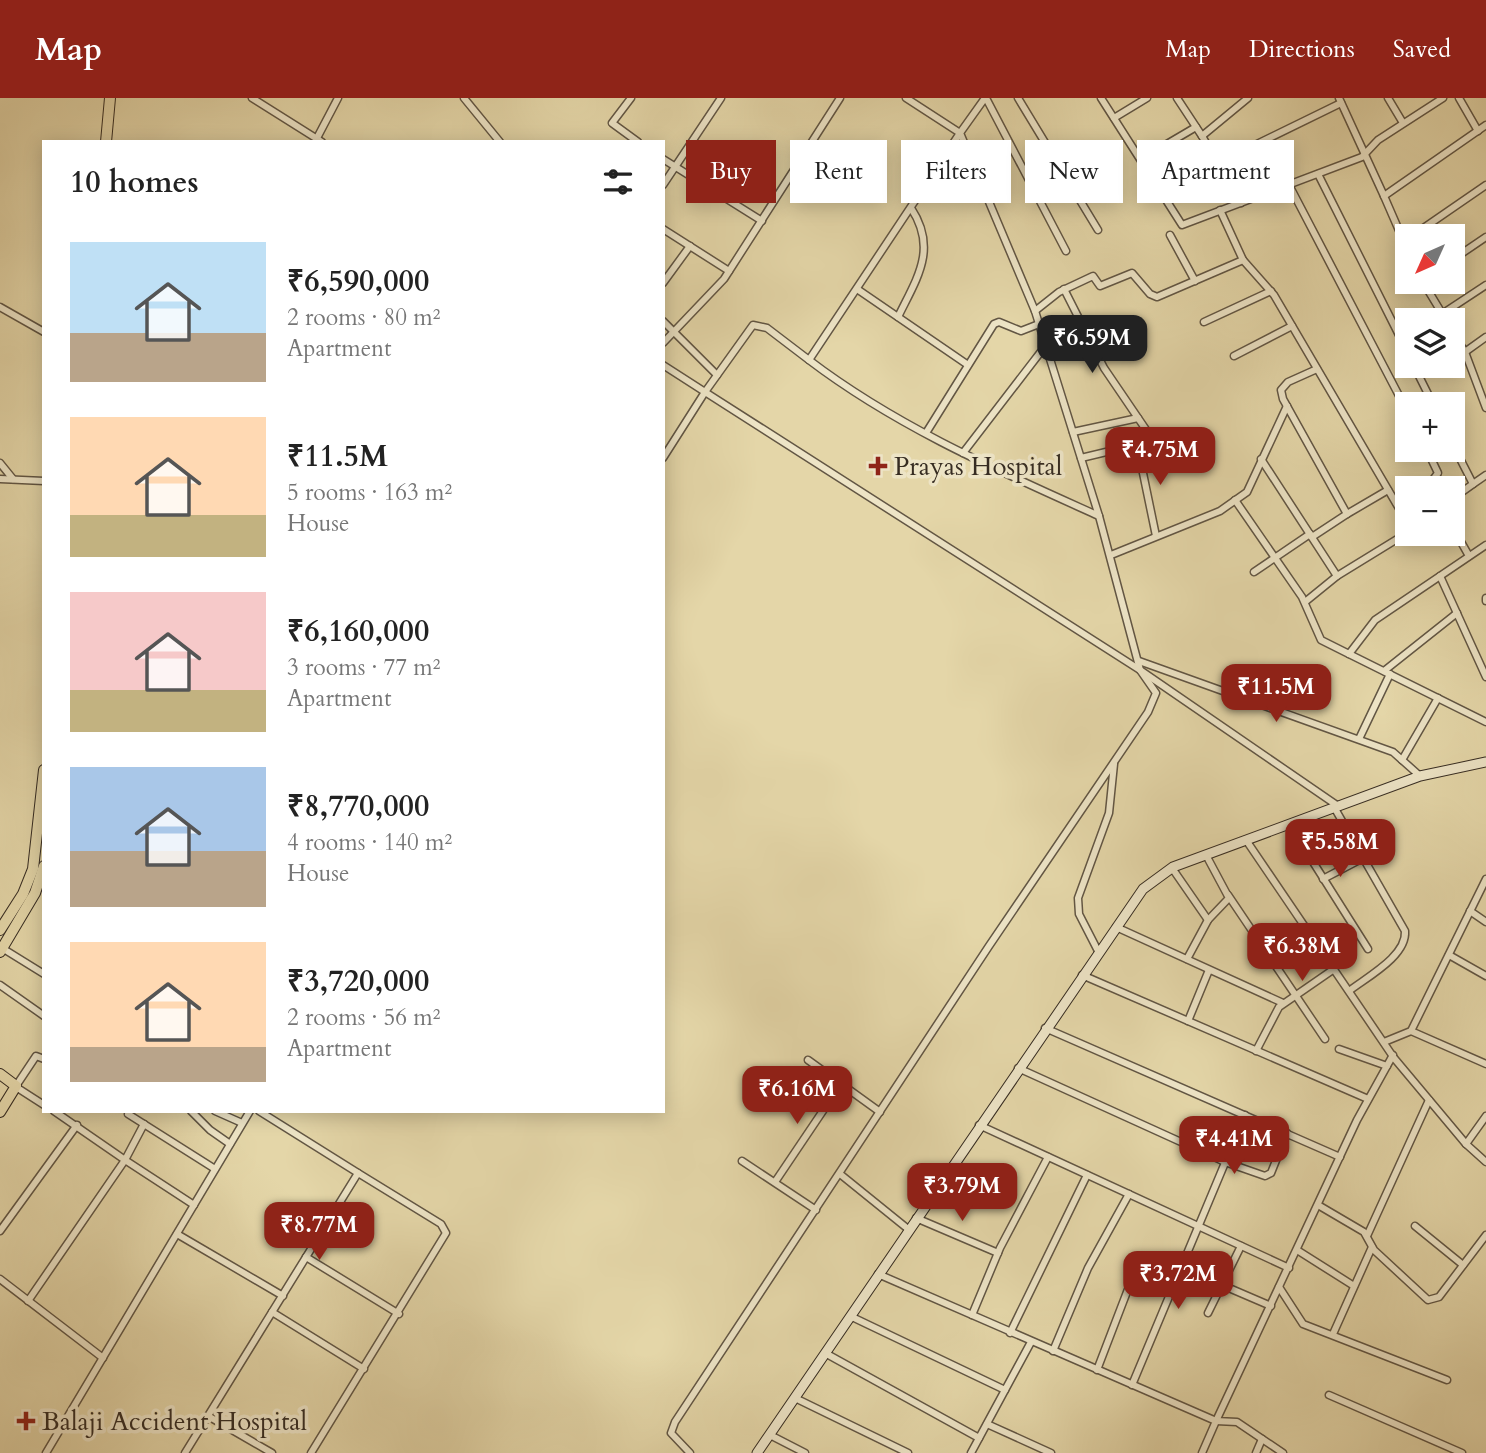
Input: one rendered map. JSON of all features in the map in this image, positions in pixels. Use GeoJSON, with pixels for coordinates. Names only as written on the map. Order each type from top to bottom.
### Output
{"type":"FeatureCollection","features":[{"type":"Feature","properties":{"kind":"main road"},"geometry":{"type":"LineString","coordinates":[[106,140],[110,98]]}},
{"type":"Feature","properties":{"kind":"main road"},"geometry":{"type":"LineString","coordinates":[[0,930],[23,894],[39,857],[42,805]]}},
{"type":"Feature","properties":{"kind":"main road"},"geometry":{"type":"LineString","coordinates":[[1,950],[40,896]]}},
{"type":"Feature","properties":{"kind":"main road"},"geometry":{"type":"LineString","coordinates":[[0,1074],[16,1087],[0,1112]]}},
{"type":"Feature","properties":{"kind":"street"},"geometry":{"type":"LineString","coordinates":[[252,98],[320,140],[338,98]]}},
{"type":"Feature","properties":{"kind":"street"},"geometry":{"type":"LineString","coordinates":[[464,98],[498,140]]}},
{"type":"Feature","properties":{"kind":"street"},"geometry":{"type":"LineString","coordinates":[[631,98],[612,122],[634,140]]}},
{"type":"Feature","properties":{"kind":"street"},"geometry":{"type":"LineString","coordinates":[[665,182],[721,98]]}},
{"type":"Feature","properties":{"kind":"street"},"geometry":{"type":"LineString","coordinates":[[665,341],[729,271],[840,98]]}},
{"type":"Feature","properties":{"kind":"street"},"geometry":{"type":"LineString","coordinates":[[690,1453],[673,1438],[671,1433],[675,1422],[1148,712],[1156,693],[1140,670],[1111,555],[1035,311],[960,133],[918,101],[906,98]]}},
{"type":"Feature","properties":{"kind":"street"},"geometry":{"type":"LineString","coordinates":[[809,360],[986,98],[1066,251]]}},
{"type":"Feature","properties":{"kind":"street"},"geometry":{"type":"LineString","coordinates":[[1018,98],[1098,230]]}},
{"type":"Feature","properties":{"kind":"street"},"geometry":{"type":"LineString","coordinates":[[1101,98],[1182,225],[1241,203]]}},
{"type":"Feature","properties":{"kind":"street"},"geometry":{"type":"LineString","coordinates":[[1114,118],[1147,98]]}},
{"type":"Feature","properties":{"kind":"street"},"geometry":{"type":"LineString","coordinates":[[1177,98],[1204,140]]}},
{"type":"Feature","properties":{"kind":"street"},"geometry":{"type":"LineString","coordinates":[[1202,136],[1248,98]]}},
{"type":"Feature","properties":{"kind":"street"},"geometry":{"type":"LineString","coordinates":[[1388,98],[1403,123]]}},
{"type":"Feature","properties":{"kind":"street"},"geometry":{"type":"LineString","coordinates":[[1294,183],[1365,154],[1378,140],[1443,98]]}},
{"type":"Feature","properties":{"kind":"street"},"geometry":{"type":"LineString","coordinates":[[1459,98],[1478,131]]}},
{"type":"Feature","properties":{"kind":"street"},"geometry":{"type":"LineString","coordinates":[[1263,140],[1340,101],[1397,224]]}},
{"type":"Feature","properties":{"kind":"street"},"geometry":{"type":"LineString","coordinates":[[1384,196],[1486,125]]}},
{"type":"Feature","properties":{"kind":"street"},"geometry":{"type":"LineString","coordinates":[[1175,140],[1196,127]]}},
{"type":"Feature","properties":{"kind":"street"},"geometry":{"type":"LineString","coordinates":[[665,160],[762,221]]}},
{"type":"Feature","properties":{"kind":"street"},"geometry":{"type":"LineString","coordinates":[[1318,174],[1395,327]]}},
{"type":"Feature","properties":{"kind":"street"},"geometry":{"type":"LineString","coordinates":[[1429,224],[1486,185]]}},
{"type":"Feature","properties":{"kind":"street"},"geometry":{"type":"LineString","coordinates":[[1294,195],[1397,392]]}},
{"type":"Feature","properties":{"kind":"street"},"geometry":{"type":"LineString","coordinates":[[898,317],[924,263],[922,227],[911,208]]}},
{"type":"Feature","properties":{"kind":"street"},"geometry":{"type":"LineString","coordinates":[[1220,211],[1243,260],[1271,291],[1395,502]]}},
{"type":"Feature","properties":{"kind":"street"},"geometry":{"type":"LineString","coordinates":[[665,230],[729,271]]}},
{"type":"Feature","properties":{"kind":"street"},"geometry":{"type":"LineString","coordinates":[[1170,235],[1195,281]]}},
{"type":"Feature","properties":{"kind":"street"},"geometry":{"type":"LineString","coordinates":[[1465,251],[1486,237]]}},
{"type":"Feature","properties":{"kind":"street"},"geometry":{"type":"LineString","coordinates":[[665,281],[690,246]]}},
{"type":"Feature","properties":{"kind":"street"},"geometry":{"type":"LineString","coordinates":[[1035,311],[1064,289],[1093,276],[1100,286],[1132,273],[1157,297],[1243,260]]}},
{"type":"Feature","properties":{"kind":"street"},"geometry":{"type":"LineString","coordinates":[[1456,308],[1486,285]]}},
{"type":"Feature","properties":{"kind":"street"},"geometry":{"type":"LineString","coordinates":[[858,289],[968,365]]}},
{"type":"Feature","properties":{"kind":"street"},"geometry":{"type":"LineString","coordinates":[[1064,289],[1104,368],[1153,440]]}},
{"type":"Feature","properties":{"kind":"street"},"geometry":{"type":"LineString","coordinates":[[1204,322],[1271,291]]}},
{"type":"Feature","properties":{"kind":"street"},"geometry":{"type":"LineString","coordinates":[[0,307],[42,331]]}},
{"type":"Feature","properties":{"kind":"street"},"geometry":{"type":"LineString","coordinates":[[926,433],[996,322],[1021,331],[1039,324]]}},
{"type":"Feature","properties":{"kind":"street"},"geometry":{"type":"LineString","coordinates":[[665,323],[717,374]]}},
{"type":"Feature","properties":{"kind":"street"},"geometry":{"type":"LineString","coordinates":[[665,454],[717,374],[753,325],[766,328],[853,394],[963,453],[1099,516]]}},
{"type":"Feature","properties":{"kind":"street"},"geometry":{"type":"LineString","coordinates":[[1234,356],[1292,326]]}},
{"type":"Feature","properties":{"kind":"street"},"geometry":{"type":"LineString","coordinates":[[1486,337],[1465,352],[1486,408]]}},
{"type":"Feature","properties":{"kind":"street"},"geometry":{"type":"LineString","coordinates":[[963,453],[1046,345]]}},
{"type":"Feature","properties":{"kind":"street"},"geometry":{"type":"LineString","coordinates":[[665,366],[1140,670],[1336,807],[1405,931],[1406,938],[1399,951],[1349,991]]}},
{"type":"Feature","properties":{"kind":"street"},"geometry":{"type":"LineString","coordinates":[[1317,369],[1284,385],[1282,390],[1287,406],[1346,514]]}},
{"type":"Feature","properties":{"kind":"street"},"geometry":{"type":"LineString","coordinates":[[1111,555],[1220,511],[1247,492],[1287,406]]}},
{"type":"Feature","properties":{"kind":"street"},"geometry":{"type":"LineString","coordinates":[[1073,432],[1138,418]]}},
{"type":"Feature","properties":{"kind":"street"},"geometry":{"type":"LineString","coordinates":[[1082,458],[1173,436]]}},
{"type":"Feature","properties":{"kind":"street"},"geometry":{"type":"LineString","coordinates":[[1137,444],[1156,536]]}},
{"type":"Feature","properties":{"kind":"street"},"geometry":{"type":"LineString","coordinates":[[1261,459],[1337,576]]}},
{"type":"Feature","properties":{"kind":"street"},"geometry":{"type":"LineString","coordinates":[[1462,462],[1473,484]]}},
{"type":"Feature","properties":{"kind":"street"},"geometry":{"type":"LineString","coordinates":[[0,463],[13,479]]}},
{"type":"Feature","properties":{"kind":"street"},"geometry":{"type":"LineString","coordinates":[[1465,490],[1486,475]]}},
{"type":"Feature","properties":{"kind":"street"},"geometry":{"type":"LineString","coordinates":[[0,479],[42,481]]}},
{"type":"Feature","properties":{"kind":"street"},"geometry":{"type":"LineString","coordinates":[[1254,572],[1388,490]]}},
{"type":"Feature","properties":{"kind":"street"},"geometry":{"type":"LineString","coordinates":[[1235,500],[1305,602],[1324,643],[1486,722]]}},
{"type":"Feature","properties":{"kind":"street"},"geometry":{"type":"LineString","coordinates":[[1305,602],[1337,576],[1395,540]]}},
{"type":"Feature","properties":{"kind":"street"},"geometry":{"type":"LineString","coordinates":[[1349,654],[1375,620],[1486,545]]}},
{"type":"Feature","properties":{"kind":"street"},"geometry":{"type":"LineString","coordinates":[[1463,546],[1469,556]]}},
{"type":"Feature","properties":{"kind":"street"},"geometry":{"type":"LineString","coordinates":[[1440,576],[1486,677]]}},
{"type":"Feature","properties":{"kind":"street"},"geometry":{"type":"LineString","coordinates":[[1359,739],[1387,673],[1457,613]]}},
{"type":"Feature","properties":{"kind":"street"},"geometry":{"type":"LineString","coordinates":[[1139,661],[1392,752],[1420,776]]}},
{"type":"Feature","properties":{"kind":"street"},"geometry":{"type":"LineString","coordinates":[[1402,760],[1438,698]]}},
{"type":"Feature","properties":{"kind":"street"},"geometry":{"type":"LineString","coordinates":[[1098,951],[1080,914],[1078,898],[1109,813],[1114,762]]}},
{"type":"Feature","properties":{"kind":"street"},"geometry":{"type":"LineString","coordinates":[[757,1453],[1045,1028],[1143,889],[1171,867],[1420,776],[1486,762]]}},
{"type":"Feature","properties":{"kind":"street"},"geometry":{"type":"LineString","coordinates":[[1289,824],[1368,949]]}},
{"type":"Feature","properties":{"kind":"street"},"geometry":{"type":"LineString","coordinates":[[1246,840],[1393,1055],[1466,1144],[1486,1162]]}},
{"type":"Feature","properties":{"kind":"street"},"geometry":{"type":"LineString","coordinates":[[1206,855],[1228,895],[1325,1039]]}},
{"type":"Feature","properties":{"kind":"street"},"geometry":{"type":"LineString","coordinates":[[1323,878],[1363,858]]}},
{"type":"Feature","properties":{"kind":"street"},"geometry":{"type":"LineString","coordinates":[[1171,867],[1208,920]]}},
{"type":"Feature","properties":{"kind":"street"},"geometry":{"type":"LineString","coordinates":[[1384,1042],[1411,1031],[1486,879]]}},
{"type":"Feature","properties":{"kind":"street"},"geometry":{"type":"LineString","coordinates":[[1186,960],[1208,920],[1226,903],[1228,895]]}},
{"type":"Feature","properties":{"kind":"street"},"geometry":{"type":"LineString","coordinates":[[1470,911],[1486,922]]}},
{"type":"Feature","properties":{"kind":"street"},"geometry":{"type":"LineString","coordinates":[[1115,927],[1283,1003]]}},
{"type":"Feature","properties":{"kind":"street"},"geometry":{"type":"LineString","coordinates":[[1,950],[42,973]]}},
{"type":"Feature","properties":{"kind":"street"},"geometry":{"type":"LineString","coordinates":[[1449,954],[1486,976]]}},
{"type":"Feature","properties":{"kind":"street"},"geometry":{"type":"LineString","coordinates":[[1256,1051],[1283,1003],[1334,969]]}},
{"type":"Feature","properties":{"kind":"street"},"geometry":{"type":"LineString","coordinates":[[1188,1021],[1209,970]]}},
{"type":"Feature","properties":{"kind":"street"},"geometry":{"type":"LineString","coordinates":[[1082,975],[1368,1100]]}},
{"type":"Feature","properties":{"kind":"street"},"geometry":{"type":"LineString","coordinates":[[0,985],[42,1015]]}},
{"type":"Feature","properties":{"kind":"street"},"geometry":{"type":"LineString","coordinates":[[1045,1028],[1340,1157]]}},
{"type":"Feature","properties":{"kind":"street"},"geometry":{"type":"LineString","coordinates":[[1411,1031],[1486,1064]]}},
{"type":"Feature","properties":{"kind":"street"},"geometry":{"type":"LineString","coordinates":[[1339,1049],[1387,1066]]}},
{"type":"Feature","properties":{"kind":"street"},"geometry":{"type":"LineString","coordinates":[[1202,1453],[1340,1157],[1393,1055]]}},
{"type":"Feature","properties":{"kind":"street"},"geometry":{"type":"LineString","coordinates":[[42,1058],[36,1056],[16,1087],[42,1104]]}},
{"type":"Feature","properties":{"kind":"street"},"geometry":{"type":"LineString","coordinates":[[808,1060],[880,1112]]}},
{"type":"Feature","properties":{"kind":"street"},"geometry":{"type":"LineString","coordinates":[[1018,1068],[1225,1162],[1267,1176],[1287,1133]]}},
{"type":"Feature","properties":{"kind":"street"},"geometry":{"type":"LineString","coordinates":[[775,1182],[841,1084]]}},
{"type":"Feature","properties":{"kind":"street"},"geometry":{"type":"LineString","coordinates":[[1367,1236],[1429,1100]]}},
{"type":"Feature","properties":{"kind":"street"},"geometry":{"type":"LineString","coordinates":[[57,1113],[194,1206]]}},
{"type":"Feature","properties":{"kind":"street"},"geometry":{"type":"LineString","coordinates":[[128,1113],[215,1169]]}},
{"type":"Feature","properties":{"kind":"street"},"geometry":{"type":"LineString","coordinates":[[193,1113],[210,1130],[230,1144]]}},
{"type":"Feature","properties":{"kind":"street"},"geometry":{"type":"LineString","coordinates":[[220,1113],[242,1123]]}},
{"type":"Feature","properties":{"kind":"street"},"geometry":{"type":"LineString","coordinates":[[57,1453],[48,1451],[249,1113]]}},
{"type":"Feature","properties":{"kind":"street"},"geometry":{"type":"LineString","coordinates":[[263,1113],[441,1224],[446,1233],[399,1314],[311,1453]]}},
{"type":"Feature","properties":{"kind":"street"},"geometry":{"type":"LineString","coordinates":[[1132,1385],[1245,1115]]}},
{"type":"Feature","properties":{"kind":"street"},"geometry":{"type":"LineString","coordinates":[[1466,1144],[1486,1116]]}},
{"type":"Feature","properties":{"kind":"street"},"geometry":{"type":"LineString","coordinates":[[28,1301],[125,1160],[144,1124]]}},
{"type":"Feature","properties":{"kind":"street"},"geometry":{"type":"LineString","coordinates":[[0,1231],[77,1125]]}},
{"type":"Feature","properties":{"kind":"street"},"geometry":{"type":"LineString","coordinates":[[979,1125],[1289,1268]]}},
{"type":"Feature","properties":{"kind":"street"},"geometry":{"type":"LineString","coordinates":[[972,1315],[998,1253],[1048,1157]]}},
{"type":"Feature","properties":{"kind":"street"},"geometry":{"type":"LineString","coordinates":[[742,1161],[816,1210]]}},
{"type":"Feature","properties":{"kind":"street"},"geometry":{"type":"LineString","coordinates":[[185,1453],[358,1173]]}},
{"type":"Feature","properties":{"kind":"street"},"geometry":{"type":"LineString","coordinates":[[840,1174],[908,1229]]}},
{"type":"Feature","properties":{"kind":"street"},"geometry":{"type":"LineString","coordinates":[[1010,1332],[1087,1175]]}},
{"type":"Feature","properties":{"kind":"street"},"geometry":{"type":"LineString","coordinates":[[1053,1351],[1088,1268],[1129,1194]]}},
{"type":"Feature","properties":{"kind":"street"},"geometry":{"type":"LineString","coordinates":[[1318,1205],[1360,1229],[1372,1247],[1428,1300],[1439,1297],[1486,1235]]}},
{"type":"Feature","properties":{"kind":"street"},"geometry":{"type":"LineString","coordinates":[[916,1218],[998,1253]]}},
{"type":"Feature","properties":{"kind":"street"},"geometry":{"type":"LineString","coordinates":[[1415,1226],[1463,1265]]}},
{"type":"Feature","properties":{"kind":"street"},"geometry":{"type":"LineString","coordinates":[[177,1234],[283,1296]]}},
{"type":"Feature","properties":{"kind":"street"},"geometry":{"type":"LineString","coordinates":[[1208,1313],[1241,1246]]}},
{"type":"Feature","properties":{"kind":"street"},"geometry":{"type":"LineString","coordinates":[[1333,1334],[1372,1247]]}},
{"type":"Feature","properties":{"kind":"street"},"geometry":{"type":"LineString","coordinates":[[1297,1250],[1354,1286]]}},
{"type":"Feature","properties":{"kind":"street"},"geometry":{"type":"LineString","coordinates":[[306,1257],[399,1314]]}},
{"type":"Feature","properties":{"kind":"street"},"geometry":{"type":"LineString","coordinates":[[878,1273],[1216,1421],[1237,1422],[1283,1453]]}},
{"type":"Feature","properties":{"kind":"street"},"geometry":{"type":"LineString","coordinates":[[0,1279],[103,1358]]}},
{"type":"Feature","properties":{"kind":"street"},"geometry":{"type":"LineString","coordinates":[[1097,1370],[1130,1284]]}},
{"type":"Feature","properties":{"kind":"street"},"geometry":{"type":"LineString","coordinates":[[1222,1285],[1271,1306]]}},
{"type":"Feature","properties":{"kind":"street"},"geometry":{"type":"LineString","coordinates":[[1279,1287],[1303,1324],[1447,1380]]}},
{"type":"Feature","properties":{"kind":"street"},"geometry":{"type":"LineString","coordinates":[[272,1312],[364,1369]]}},
{"type":"Feature","properties":{"kind":"street"},"geometry":{"type":"LineString","coordinates":[[850,1316],[1005,1390]]}},
{"type":"Feature","properties":{"kind":"street"},"geometry":{"type":"LineString","coordinates":[[971,1453],[1031,1342]]}},
{"type":"Feature","properties":{"kind":"street"},"geometry":{"type":"LineString","coordinates":[[825,1353],[979,1438]]}},
{"type":"Feature","properties":{"kind":"street"},"geometry":{"type":"LineString","coordinates":[[1329,1395],[1462,1453]]}},
{"type":"Feature","properties":{"kind":"street"},"geometry":{"type":"LineString","coordinates":[[795,1398],[908,1453]]}},
{"type":"Feature","properties":{"kind":"street"},"geometry":{"type":"LineString","coordinates":[[208,1416],[272,1453]]}},
{"type":"Feature","properties":{"kind":"street"},"geometry":{"type":"LineString","coordinates":[[987,1424],[1051,1453]]}},
{"type":"Feature","properties":{"kind":"street"},"geometry":{"type":"LineString","coordinates":[[770,1435],[805,1453]]}},
{"type":"Feature","properties":{"kind":"street"},"geometry":{"type":"LineString","coordinates":[[1256,1453],[1262,1439]]}},
{"type":"Feature","properties":{"kind":"street"},"geometry":{"type":"LineString","coordinates":[[1029,1453],[1032,1444]]}},
{"type":"Feature","properties":{"kind":"place","name":"Prayas Hospital"},"geometry":{"type":"Point","coordinates":[878,466]}},
{"type":"Feature","properties":{"kind":"place","name":"Balaji Accident Hospital"},"geometry":{"type":"Point","coordinates":[26,1421]}}]}
